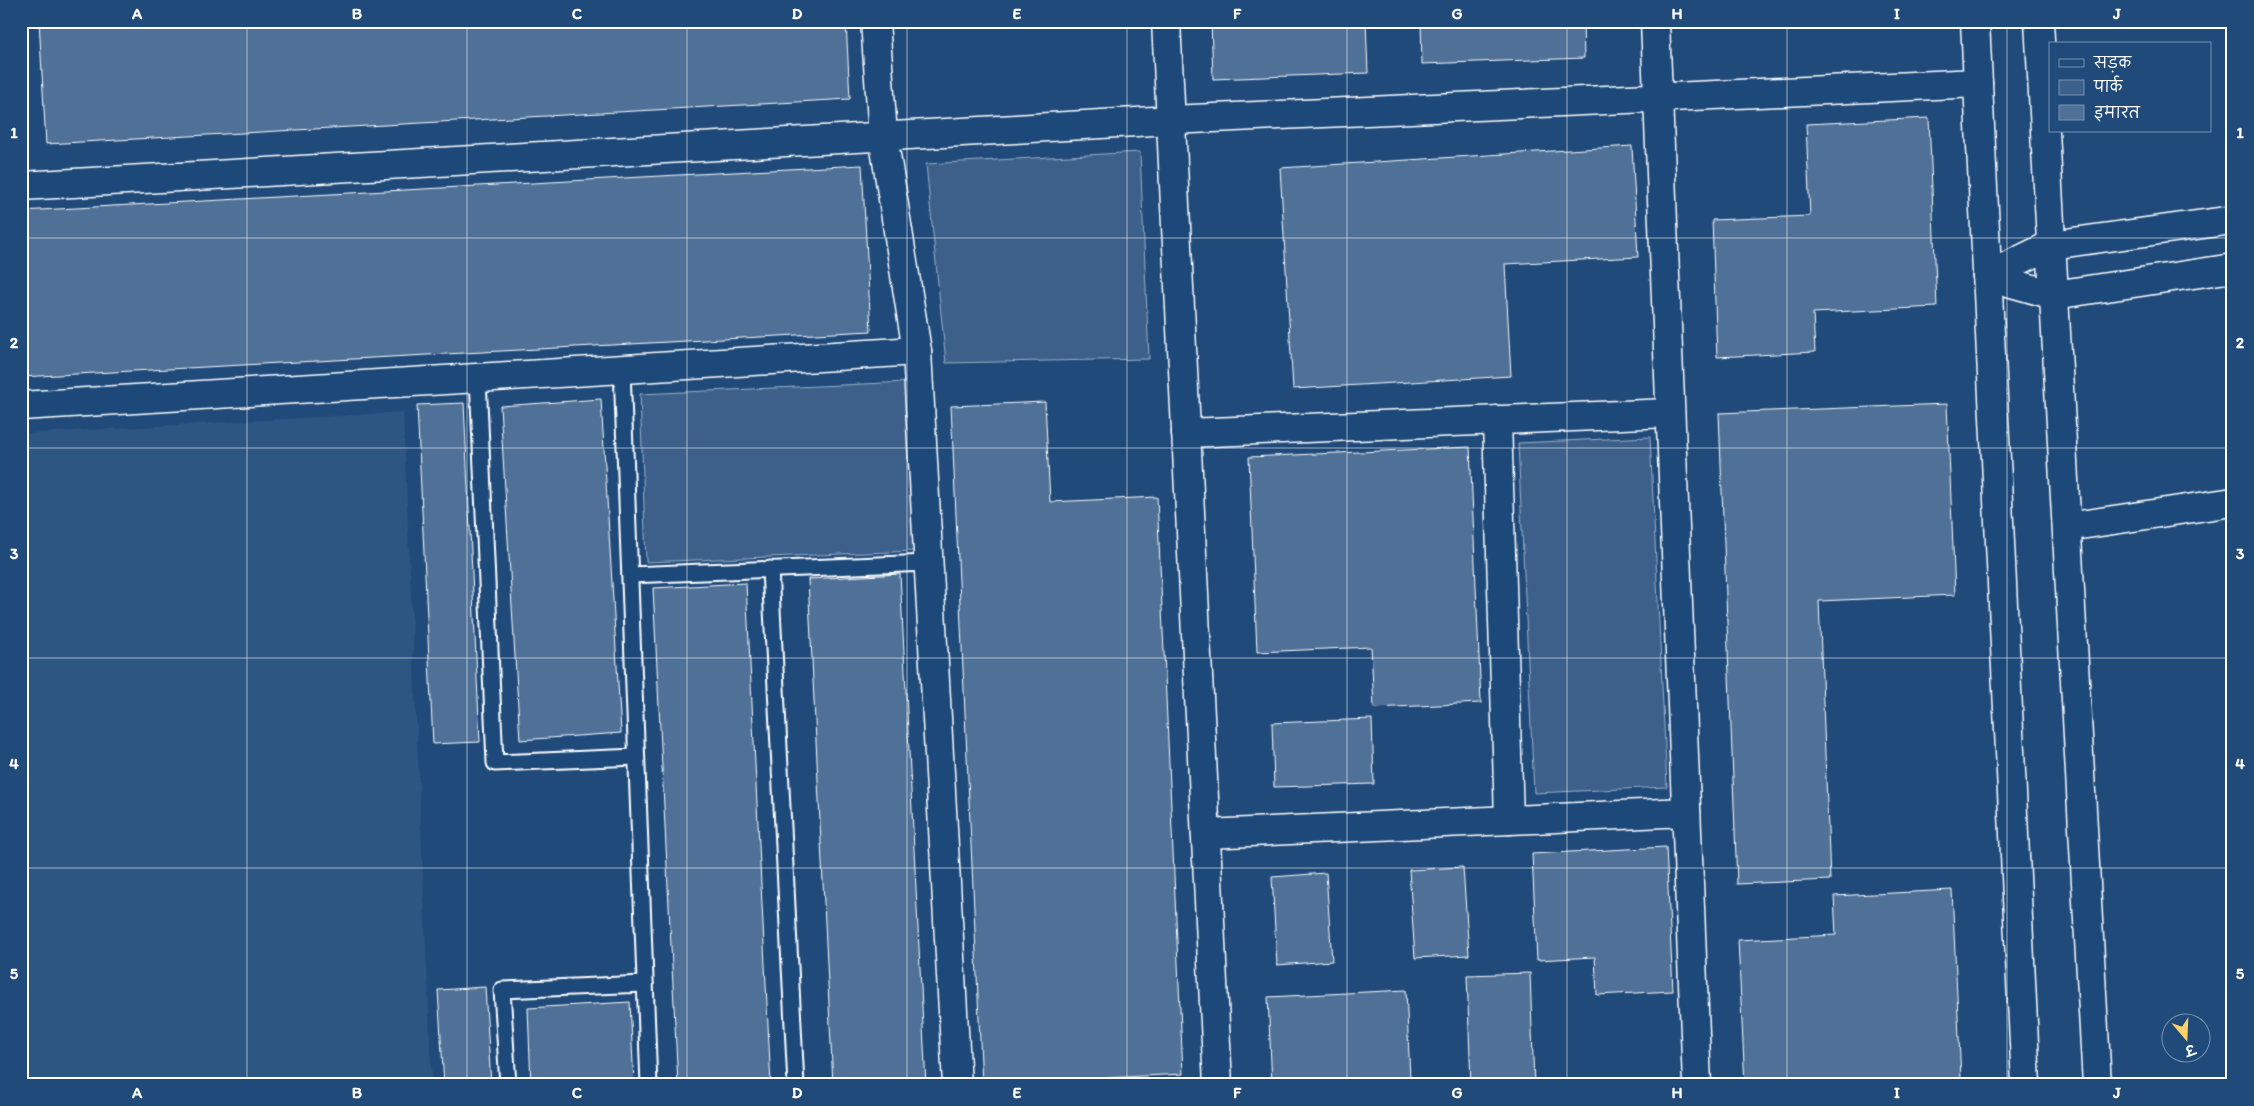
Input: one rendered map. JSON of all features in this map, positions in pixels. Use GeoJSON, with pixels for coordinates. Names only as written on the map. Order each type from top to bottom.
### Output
{"type":"FeatureCollection","features":[{"type":"Feature","properties":{"kind":"street"},"geometry":{"type":"LineString","coordinates":[[875,21],[883,136],[917,351],[957,1085]]}},
{"type":"Feature","properties":{"kind":"street"},"geometry":{"type":"LineString","coordinates":[[1166,21],[1218,1085]]}},
{"type":"Feature","properties":{"kind":"street"},"geometry":{"type":"LineString","coordinates":[[1655,21],[1697,1085]]}},
{"type":"Feature","properties":{"kind":"street"},"geometry":{"type":"LineString","coordinates":[[1975,21],[2026,1085]]}},
{"type":"Feature","properties":{"kind":"street"},"geometry":{"type":"LineString","coordinates":[[2039,21],[2098,1085]]}},
{"type":"Feature","properties":{"kind":"street"},"geometry":{"type":"LineString","coordinates":[[21,186],[1171,120],[1978,83]]}},
{"type":"Feature","properties":{"kind":"street"},"geometry":{"type":"LineString","coordinates":[[1987,276],[2051,245],[2233,220]]}},
{"type":"Feature","properties":{"kind":"street"},"geometry":{"type":"LineString","coordinates":[[1987,276],[2054,295],[2233,268]]}},
{"type":"Feature","properties":{"kind":"street"},"geometry":{"type":"LineString","coordinates":[[21,406],[917,351]]}},
{"type":"Feature","properties":{"kind":"street"},"geometry":{"type":"LineString","coordinates":[[1186,433],[1670,413]]}},
{"type":"Feature","properties":{"kind":"street"},"geometry":{"type":"LineString","coordinates":[[1497,420],[1509,820]]}},
{"type":"Feature","properties":{"kind":"street"},"geometry":{"type":"LineString","coordinates":[[2067,527],[2233,502]]}},
{"type":"Feature","properties":{"kind":"street"},"geometry":{"type":"LineString","coordinates":[[1206,834],[1686,812]]}},
{"type":"Feature","properties":{"kind":"lane"},"geometry":{"type":"LineString","coordinates":[[622,369],[649,1085]]}},
{"type":"Feature","properties":{"kind":"lane"},"geometry":{"type":"LineString","coordinates":[[478,378],[495,763],[636,757]]}},
{"type":"Feature","properties":{"kind":"lane"},"geometry":{"type":"LineString","coordinates":[[630,574],[928,564]]}},
{"type":"Feature","properties":{"kind":"lane"},"geometry":{"type":"LineString","coordinates":[[770,569],[796,1085]]}},
{"type":"Feature","properties":{"kind":"lane"},"geometry":{"type":"LineString","coordinates":[[508,1085],[502,990],[645,984]]}},
{"type":"Feature","properties":{"kind":"shaded area"},"geometry":{"type":"Polygon","coordinates":[[[403,412],[432,1085],[21,1085],[21,434],[403,412]]]}},
{"type":"Feature","properties":{"kind":"green space"},"geometry":{"type":"Polygon","coordinates":[[[1140,152],[1149,359],[946,363],[926,164],[1140,152]]]}},
{"type":"Feature","properties":{"kind":"green space"},"geometry":{"type":"Polygon","coordinates":[[[908,382],[915,551],[646,562],[640,394],[908,382]]]}},
{"type":"Feature","properties":{"kind":"green space"},"geometry":{"type":"Polygon","coordinates":[[[1650,437],[1667,787],[1534,793],[1518,443],[1650,437]]]}},
{"type":"Feature","properties":{"kind":"building"},"geometry":{"type":"Polygon","coordinates":[[[39,21],[846,21],[850,99],[46,144],[39,21]]]}},
{"type":"Feature","properties":{"kind":"building"},"geometry":{"type":"Polygon","coordinates":[[[1211,21],[1366,21],[1368,73],[1213,79],[1211,21]]]}},
{"type":"Feature","properties":{"kind":"building"},"geometry":{"type":"Polygon","coordinates":[[[1421,21],[1583,21],[1584,58],[1422,64],[1421,21]]]}},
{"type":"Feature","properties":{"kind":"building"},"geometry":{"type":"Polygon","coordinates":[[[1929,118],[1937,307],[1813,313],[1815,352],[1717,357],[1712,220],[1810,216],[1806,124],[1929,118]]]}},
{"type":"Feature","properties":{"kind":"building"},"geometry":{"type":"Polygon","coordinates":[[[1632,146],[1638,257],[1505,264],[1511,376],[1293,389],[1280,168],[1632,146]]]}},
{"type":"Feature","properties":{"kind":"building"},"geometry":{"type":"Polygon","coordinates":[[[862,165],[871,331],[21,377],[21,211],[862,165]]]}},
{"type":"Feature","properties":{"kind":"building"},"geometry":{"type":"Polygon","coordinates":[[[601,399],[621,733],[520,740],[500,406],[601,399]]]}},
{"type":"Feature","properties":{"kind":"building"},"geometry":{"type":"Polygon","coordinates":[[[1045,402],[1050,502],[1157,497],[1183,1074],[1065,1080],[1065,1085],[982,1085],[951,406],[1045,402]]]}},
{"type":"Feature","properties":{"kind":"building"},"geometry":{"type":"Polygon","coordinates":[[[464,403],[480,742],[433,744],[417,405],[464,403]]]}},
{"type":"Feature","properties":{"kind":"building"},"geometry":{"type":"Polygon","coordinates":[[[1947,404],[1955,595],[1819,601],[1830,880],[1737,884],[1719,413],[1947,404]]]}},
{"type":"Feature","properties":{"kind":"building"},"geometry":{"type":"Polygon","coordinates":[[[1470,447],[1481,703],[1374,708],[1371,647],[1257,652],[1249,457],[1470,447]]]}},
{"type":"Feature","properties":{"kind":"building"},"geometry":{"type":"Polygon","coordinates":[[[900,574],[926,1085],[833,1085],[808,579],[900,574]]]}},
{"type":"Feature","properties":{"kind":"building"},"geometry":{"type":"Polygon","coordinates":[[[746,583],[771,1085],[678,1085],[653,588],[746,583]]]}},
{"type":"Feature","properties":{"kind":"building"},"geometry":{"type":"Polygon","coordinates":[[[1372,719],[1374,784],[1274,787],[1272,723],[1372,719]]]}},
{"type":"Feature","properties":{"kind":"building"},"geometry":{"type":"Polygon","coordinates":[[[1666,847],[1673,991],[1597,995],[1595,957],[1537,960],[1532,854],[1666,847]]]}},
{"type":"Feature","properties":{"kind":"building"},"geometry":{"type":"Polygon","coordinates":[[[1463,867],[1469,955],[1415,958],[1409,870],[1463,867]]]}},
{"type":"Feature","properties":{"kind":"building"},"geometry":{"type":"Polygon","coordinates":[[[1326,873],[1332,961],[1277,965],[1272,877],[1326,873]]]}},
{"type":"Feature","properties":{"kind":"building"},"geometry":{"type":"Polygon","coordinates":[[[1952,890],[1961,1079],[1843,1085],[1745,1085],[1738,940],[1836,935],[1834,896],[1952,890]]]}},
{"type":"Feature","properties":{"kind":"building"},"geometry":{"type":"Polygon","coordinates":[[[1530,973],[1534,1085],[1471,1085],[1467,975],[1530,973]]]}},
{"type":"Feature","properties":{"kind":"building"},"geometry":{"type":"Polygon","coordinates":[[[485,987],[491,1085],[444,1085],[438,990],[485,987]]]}},
{"type":"Feature","properties":{"kind":"building"},"geometry":{"type":"Polygon","coordinates":[[[1406,990],[1410,1078],[1272,1085],[1268,997],[1406,990]]]}},
{"type":"Feature","properties":{"kind":"building"},"geometry":{"type":"Polygon","coordinates":[[[630,1002],[634,1085],[531,1085],[528,1008],[630,1002]]]}}]}
